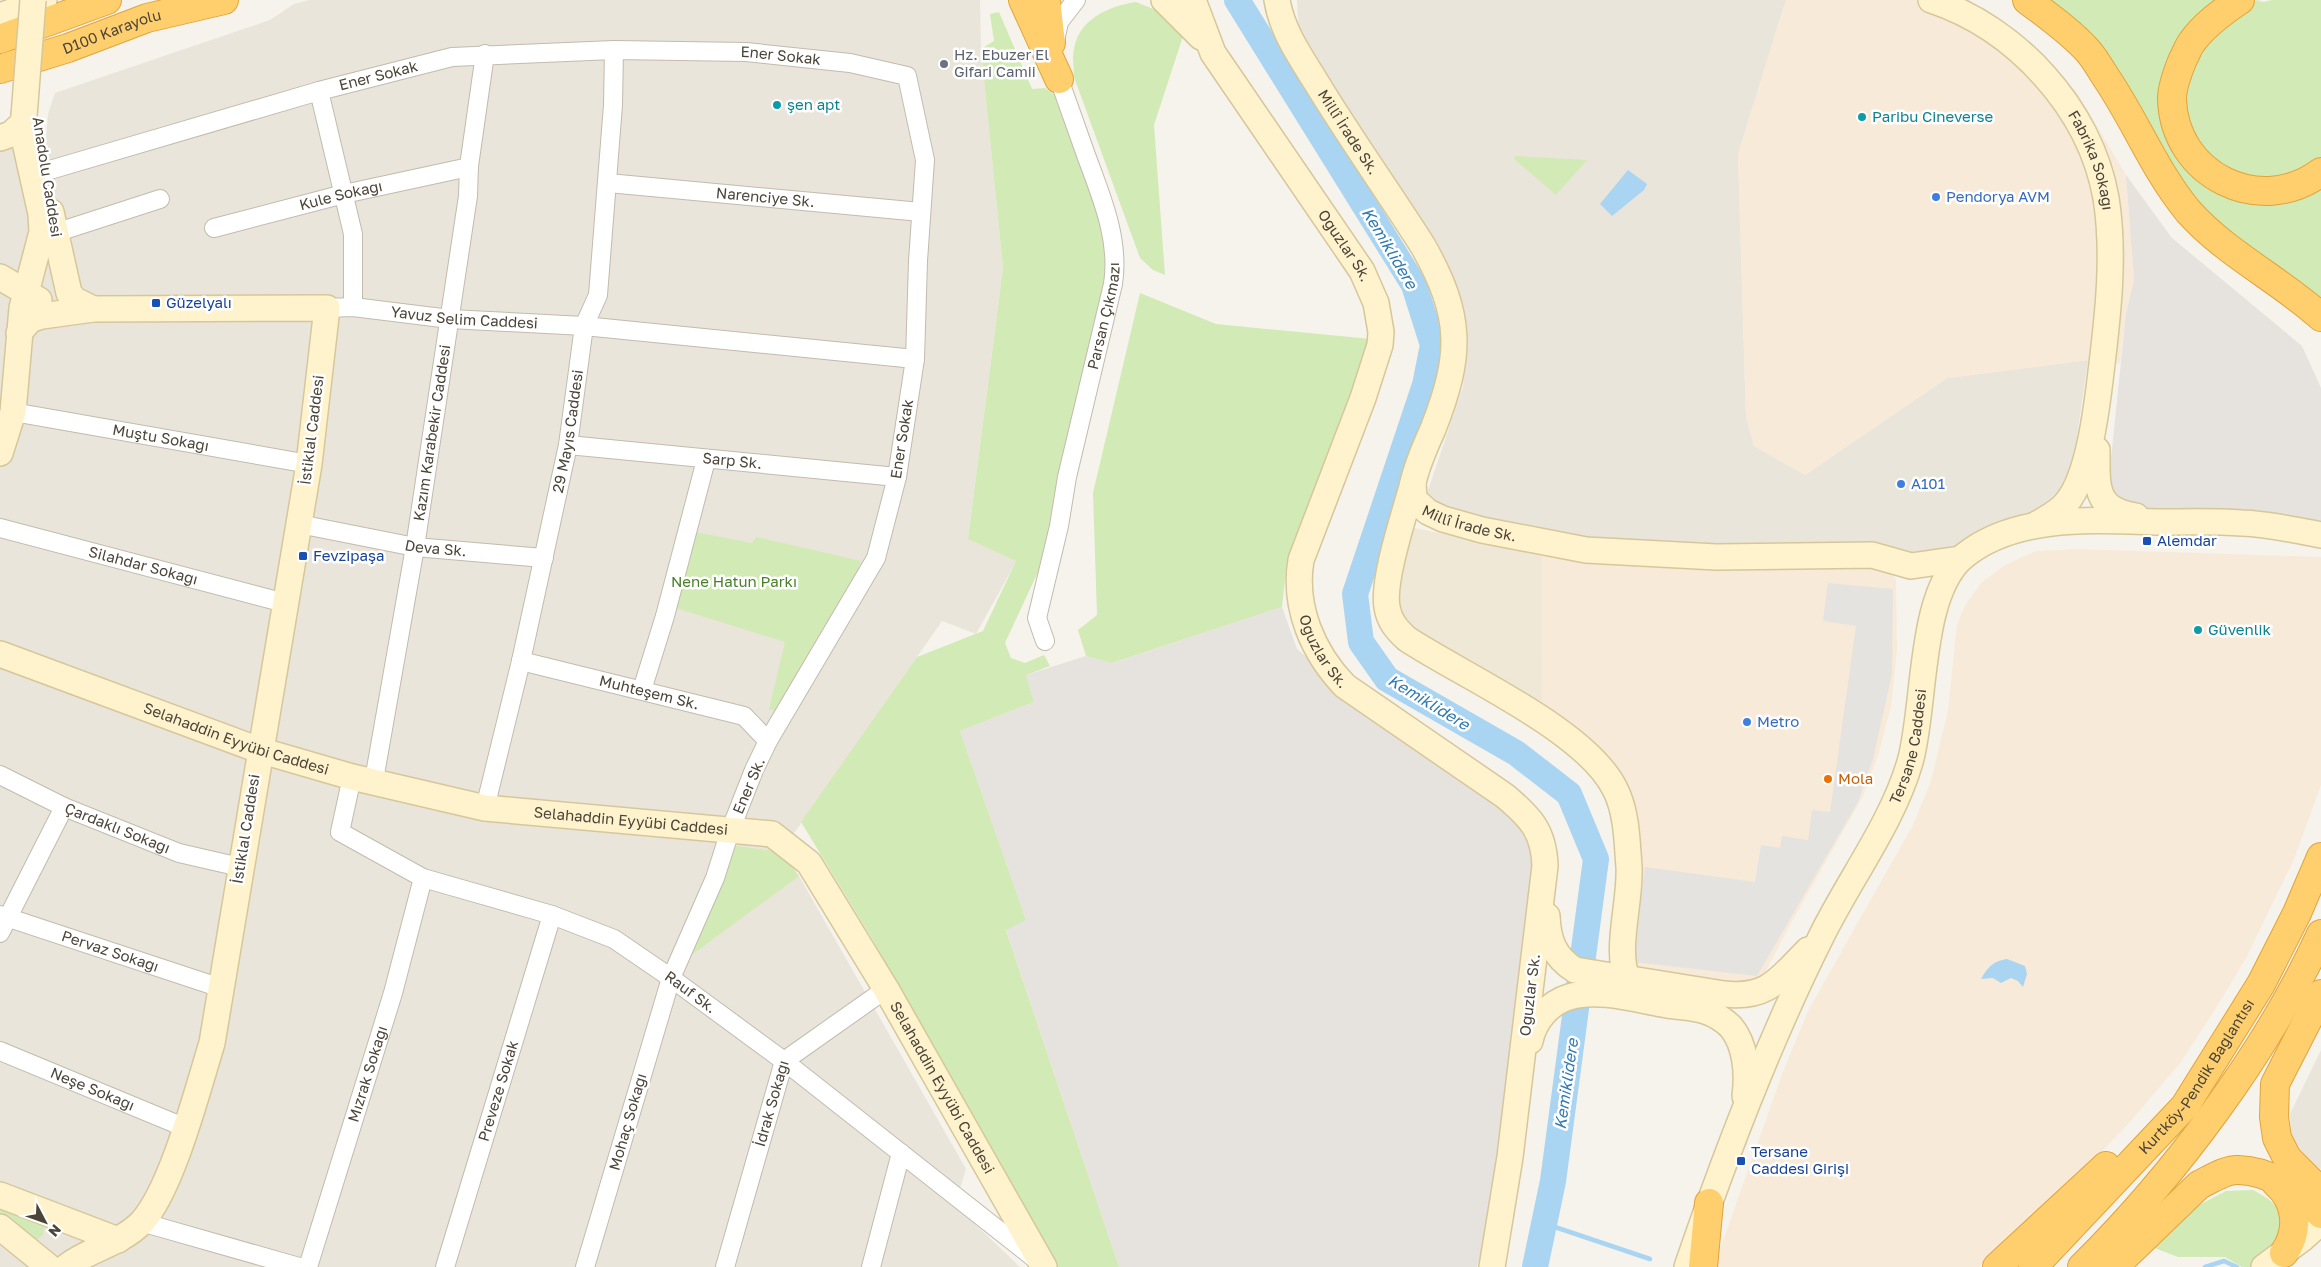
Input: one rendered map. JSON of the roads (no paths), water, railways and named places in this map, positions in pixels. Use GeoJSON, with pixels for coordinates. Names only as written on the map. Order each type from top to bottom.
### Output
{"type":"FeatureCollection","features":[{"type":"Feature","properties":{"kind":"highway","name":"D100 Karayolu"},"geometry":{"type":"LineString","coordinates":[[0,39],[107,0]]}},
{"type":"Feature","properties":{"kind":"highway","name":"D100 Karayolu"},"geometry":{"type":"LineString","coordinates":[[0,69],[68,48],[147,18],[224,0]]}},
{"type":"Feature","properties":{"kind":"highway"},"geometry":{"type":"LineString","coordinates":[[1022,0],[1059,79]]}},
{"type":"Feature","properties":{"kind":"highway"},"geometry":{"type":"LineString","coordinates":[[1046,0],[1051,46],[1059,79]]}},
{"type":"Feature","properties":{"kind":"highway"},"geometry":{"type":"LineString","coordinates":[[2027,0],[2060,24],[2089,52],[2125,106],[2162,175],[2188,211],[2214,238],[2299,297],[2321,317]]}},
{"type":"Feature","properties":{"kind":"highway"},"geometry":{"type":"LineString","coordinates":[[2240,0],[2216,17],[2191,43],[2177,73],[2172,99],[2178,129],[2194,158],[2215,176],[2231,186],[2248,191],[2282,190],[2302,184],[2321,172]]}},
{"type":"Feature","properties":{"kind":"highway","name":"Kurtköy-Pendik Bağlantısı"},"geometry":{"type":"LineString","coordinates":[[2033,1267],[2185,1106],[2261,984],[2297,913],[2321,857]]}},
{"type":"Feature","properties":{"kind":"highway","name":"Kurtköy-Pendik Bağlantısı"},"geometry":{"type":"LineString","coordinates":[[2082,1267],[2105,1244],[2197,1136],[2247,1066],[2309,961],[2321,934]]}},
{"type":"Feature","properties":{"kind":"highway"},"geometry":{"type":"LineString","coordinates":[[2321,994],[2275,1084],[2275,1127],[2277,1138],[2287,1158],[2321,1192]]}},
{"type":"Feature","properties":{"kind":"highway"},"geometry":{"type":"LineString","coordinates":[[1997,1267],[2149,1125],[2221,1049]]}},
{"type":"Feature","properties":{"kind":"highway"},"geometry":{"type":"LineString","coordinates":[[2287,1158],[2321,1178]]}},
{"type":"Feature","properties":{"kind":"highway"},"geometry":{"type":"LineString","coordinates":[[2114,1267],[2199,1185],[2212,1178],[2238,1170],[2266,1176],[2291,1187],[2321,1214]]}},
{"type":"Feature","properties":{"kind":"highway"},"geometry":{"type":"LineString","coordinates":[[2266,1176],[2282,1189],[2293,1209],[2295,1223],[2293,1237],[2303,1249]]}},
{"type":"Feature","properties":{"kind":"highway"},"geometry":{"type":"LineString","coordinates":[[1703,1267],[1709,1203]]}},
{"type":"Feature","properties":{"kind":"street","name":"Anadolu Caddesi"},"geometry":{"type":"LineString","coordinates":[[33,0],[28,116],[43,172],[69,293],[75,300],[94,309]]}},
{"type":"Feature","properties":{"kind":"street","name":"Anadolu Caddesi"},"geometry":{"type":"LineString","coordinates":[[0,453],[13,412],[20,333],[39,249],[42,223],[24,138],[44,0]]}},
{"type":"Feature","properties":{"kind":"street"},"geometry":{"type":"LineString","coordinates":[[0,16],[44,0]]}},
{"type":"Feature","properties":{"kind":"street","name":"Parsan Çıkmazı"},"geometry":{"type":"LineString","coordinates":[[1045,641],[1037,618],[1059,526],[1067,477],[1113,284],[1115,265],[1113,239],[1097,182],[1059,79],[1056,33],[1062,18],[1076,0]]}},
{"type":"Feature","properties":{"kind":"street"},"geometry":{"type":"LineString","coordinates":[[1164,0],[1191,26],[1213,53]]}},
{"type":"Feature","properties":{"kind":"street","name":"Oğuzlar Sk."},"geometry":{"type":"LineString","coordinates":[[1193,0],[1213,53],[1357,262],[1370,288],[1380,326],[1380,345],[1363,398],[1301,560],[1299,581],[1302,610],[1311,636],[1328,666],[1356,695],[1492,786],[1516,805],[1541,836],[1545,866],[1515,1119],[1492,1267]]}},
{"type":"Feature","properties":{"kind":"street","name":"Millî İrade Sk."},"geometry":{"type":"LineString","coordinates":[[1277,0],[1281,20],[1287,34],[1332,109],[1423,246],[1436,271],[1450,308],[1455,345],[1451,376],[1412,483],[1414,498],[1428,512],[1443,519],[1482,530],[1586,550],[1716,557],[1872,556],[1911,566],[1960,559]]}},
{"type":"Feature","properties":{"kind":"street","name":"Fabrika Sokağı"},"geometry":{"type":"LineString","coordinates":[[1931,0],[1976,20],[2026,57],[2065,102],[2086,136],[2100,174],[2109,223],[2108,304],[2098,395],[2096,478],[2101,496],[2117,512],[2173,522]]}},
{"type":"Feature","properties":{"kind":"street","name":"Ener Sokak"},"geometry":{"type":"LineString","coordinates":[[43,172],[319,91],[452,57],[485,54],[614,50],[746,52],[850,63],[907,76],[925,160],[915,359],[897,477],[876,558],[809,676],[768,742]]}},
{"type":"Feature","properties":{"kind":"street","name":"29 Mayıs Caddesi"},"geometry":{"type":"LineString","coordinates":[[485,808],[521,661],[568,445],[584,326],[598,296],[608,183],[614,50]]}},
{"type":"Feature","properties":{"kind":"street","name":"Kazım Karabekir Caddesi"},"geometry":{"type":"LineString","coordinates":[[363,779],[415,547],[468,196],[469,168],[485,54]]}},
{"type":"Feature","properties":{"kind":"street"},"geometry":{"type":"LineString","coordinates":[[319,91],[352,234],[353,308]]}},
{"type":"Feature","properties":{"kind":"street"},"geometry":{"type":"LineString","coordinates":[[0,138],[11,134],[28,116]]}},
{"type":"Feature","properties":{"kind":"street","name":"Kule Sokağı"},"geometry":{"type":"LineString","coordinates":[[214,228],[344,194],[469,168]]}},
{"type":"Feature","properties":{"kind":"street","name":"Narenciye Sk."},"geometry":{"type":"LineString","coordinates":[[608,183],[921,212]]}},
{"type":"Feature","properties":{"kind":"street"},"geometry":{"type":"LineString","coordinates":[[55,233],[160,198]]}},
{"type":"Feature","properties":{"kind":"street"},"geometry":{"type":"LineString","coordinates":[[0,277],[45,301],[55,298],[62,289],[64,275]]}},
{"type":"Feature","properties":{"kind":"street","name":"İstiklal Caddesi"},"geometry":{"type":"LineString","coordinates":[[66,1267],[118,1240],[141,1222],[156,1202],[186,1128],[212,1043],[309,464],[327,308]]}},
{"type":"Feature","properties":{"kind":"street","name":"Yavuz Selim Caddesi"},"geometry":{"type":"LineString","coordinates":[[20,333],[25,324],[42,316],[94,309],[353,308],[450,319],[584,326],[915,359]]}},
{"type":"Feature","properties":{"kind":"street","name":"Fabrika Sokağı"},"geometry":{"type":"LineString","coordinates":[[2032,527],[2063,507],[2078,484],[2098,395]]}},
{"type":"Feature","properties":{"kind":"street","name":"Muştu Sokağı"},"geometry":{"type":"LineString","coordinates":[[13,412],[309,464]]}},
{"type":"Feature","properties":{"kind":"street","name":"Sarp Sk."},"geometry":{"type":"LineString","coordinates":[[568,445],[706,460],[897,477]]}},
{"type":"Feature","properties":{"kind":"street"},"geometry":{"type":"LineString","coordinates":[[642,690],[665,616],[706,460]]}},
{"type":"Feature","properties":{"kind":"street"},"geometry":{"type":"LineString","coordinates":[[1412,483],[1386,588],[1387,609],[1390,618],[1407,639],[1548,723],[1584,752],[1611,780],[1622,807],[1626,835],[1628,904],[1621,952],[1623,971],[1619,985]]}},
{"type":"Feature","properties":{"kind":"street","name":"Tersane Caddesi"},"geometry":{"type":"LineString","coordinates":[[1686,1267],[1709,1203],[1777,1032],[1820,938],[1899,795],[1911,760],[1932,616],[1949,574],[1960,559],[1990,539],[2032,527],[2090,520],[2243,523],[2292,529],[2321,535]]}},
{"type":"Feature","properties":{"kind":"street","name":"Deva Sk."},"geometry":{"type":"LineString","coordinates":[[299,524],[415,547],[544,558]]}},
{"type":"Feature","properties":{"kind":"street","name":"Silahdar Sokağı"},"geometry":{"type":"LineString","coordinates":[[0,528],[285,603]]}},
{"type":"Feature","properties":{"kind":"street","name":"Selahaddin Eyyübi Caddesi"},"geometry":{"type":"LineString","coordinates":[[0,654],[260,750],[363,779],[485,808],[772,834],[809,863],[886,988],[1043,1266]]}},
{"type":"Feature","properties":{"kind":"street","name":"Muhteşem Sk."},"geometry":{"type":"LineString","coordinates":[[521,661],[744,716],[768,742]]}},
{"type":"Feature","properties":{"kind":"street","name":"Ener Sk."},"geometry":{"type":"LineString","coordinates":[[671,978],[715,878],[730,831],[754,770],[768,742]]}},
{"type":"Feature","properties":{"kind":"street","name":"Çardaklı Sokağı"},"geometry":{"type":"LineString","coordinates":[[0,775],[64,807],[179,853],[240,868]]}},
{"type":"Feature","properties":{"kind":"street","name":"Rauf Sk."},"geometry":{"type":"LineString","coordinates":[[363,779],[340,832],[423,878],[552,915],[614,939],[671,978],[784,1062],[1043,1266]]}},
{"type":"Feature","properties":{"kind":"street"},"geometry":{"type":"LineString","coordinates":[[2,922],[64,807]]}},
{"type":"Feature","properties":{"kind":"street"},"geometry":{"type":"LineString","coordinates":[[1545,866],[1550,941],[1563,962],[1575,970],[1619,985],[1704,1010],[1719,1017],[1730,1027],[1738,1038],[1745,1062],[1747,1082],[1742,1119]]}},
{"type":"Feature","properties":{"kind":"street","name":"Mızrak Sokağı"},"geometry":{"type":"LineString","coordinates":[[308,1267],[393,993],[423,878]]}},
{"type":"Feature","properties":{"kind":"street","name":"Preveze Sokak"},"geometry":{"type":"LineString","coordinates":[[445,1267],[552,915]]}},
{"type":"Feature","properties":{"kind":"street","name":"Pervaz Sokağı"},"geometry":{"type":"LineString","coordinates":[[2,922],[221,988]]}},
{"type":"Feature","properties":{"kind":"street"},"geometry":{"type":"LineString","coordinates":[[1515,1119],[1532,1031],[1543,1015],[1567,998],[1619,985],[1742,996],[1758,993],[1774,984],[1820,938]]}},
{"type":"Feature","properties":{"kind":"street","name":"Mohaç Sokağı"},"geometry":{"type":"LineString","coordinates":[[585,1267],[671,978]]}},
{"type":"Feature","properties":{"kind":"street","name":"İdrak Sokağı"},"geometry":{"type":"LineString","coordinates":[[726,1267],[784,1062],[886,988]]}},
{"type":"Feature","properties":{"kind":"street","name":"Neşe Sokağı"},"geometry":{"type":"LineString","coordinates":[[0,1051],[186,1128]]}},
{"type":"Feature","properties":{"kind":"street"},"geometry":{"type":"LineString","coordinates":[[870,1267],[901,1153]]}},
{"type":"Feature","properties":{"kind":"street"},"geometry":{"type":"LineString","coordinates":[[0,1195],[118,1240]]}},
{"type":"Feature","properties":{"kind":"street"},"geometry":{"type":"LineString","coordinates":[[141,1222],[299,1267]]}},
{"type":"Feature","properties":{"kind":"street"},"geometry":{"type":"LineString","coordinates":[[0,1227],[49,1267]]}},
{"type":"Feature","properties":{"kind":"street"},"geometry":{"type":"LineString","coordinates":[[1693,1267],[1698,1233]]}},
{"type":"Feature","properties":{"kind":"water"},"geometry":{"type":"Polygon","coordinates":[[[1628,170],[1647,184],[1644,190],[1612,216],[1600,204],[1628,170]]]}},
{"type":"Feature","properties":{"kind":"water"},"geometry":{"type":"Polygon","coordinates":[[[2007,959],[2025,966],[2027,974],[2023,987],[2018,981],[2011,978],[2001,983],[1993,978],[1981,979],[1991,965],[2007,959]]]}},
{"type":"Feature","properties":{"kind":"waterway","name":"Kemiklidere"},"geometry":{"type":"LineString","coordinates":[[1237,0],[1414,285],[1433,345],[1425,385],[1355,594],[1361,642],[1387,679],[1516,753],[1569,794],[1596,859],[1553,1181],[1535,1267]]}},
{"type":"Feature","properties":{"kind":"waterway"},"geometry":{"type":"LineString","coordinates":[[1543,1223],[1650,1259]]}},
{"type":"Feature","properties":{"kind":"waterway"},"geometry":{"type":"LineString","coordinates":[[2205,1267],[2224,1261],[2237,1267]]}},
{"type":"Feature","properties":{"kind":"place","name":"Hz. Ebuzer El Gifari Camii"},"geometry":{"type":"Point","coordinates":[944,64]}},
{"type":"Feature","properties":{"kind":"place","name":"şen apt"},"geometry":{"type":"Point","coordinates":[777,105]}},
{"type":"Feature","properties":{"kind":"place","name":"Paribu Cineverse"},"geometry":{"type":"Point","coordinates":[1862,117]}},
{"type":"Feature","properties":{"kind":"place","name":"Pendorya AVM"},"geometry":{"type":"Point","coordinates":[1936,197]}},
{"type":"Feature","properties":{"kind":"place","name":"Güzelyalı"},"geometry":{"type":"Point","coordinates":[156,303]}},
{"type":"Feature","properties":{"kind":"place","name":"A101"},"geometry":{"type":"Point","coordinates":[1901,484]}},
{"type":"Feature","properties":{"kind":"place","name":"Alemdar"},"geometry":{"type":"Point","coordinates":[2147,541]}},
{"type":"Feature","properties":{"kind":"place","name":"Fevzipaşa"},"geometry":{"type":"Point","coordinates":[303,556]}},
{"type":"Feature","properties":{"kind":"place","name":"Güvenlik"},"geometry":{"type":"Point","coordinates":[2198,630]}},
{"type":"Feature","properties":{"kind":"place","name":"Metro"},"geometry":{"type":"Point","coordinates":[1747,722]}},
{"type":"Feature","properties":{"kind":"place","name":"Mola"},"geometry":{"type":"Point","coordinates":[1828,779]}},
{"type":"Feature","properties":{"kind":"place","name":"Tersane Caddesi Girişi"},"geometry":{"type":"Point","coordinates":[1741,1161]}},
{"type":"Feature","properties":{"kind":"park label","name":"Nene Hatun Parkı"},"geometry":{"type":"Point","coordinates":[734,582]}}]}
